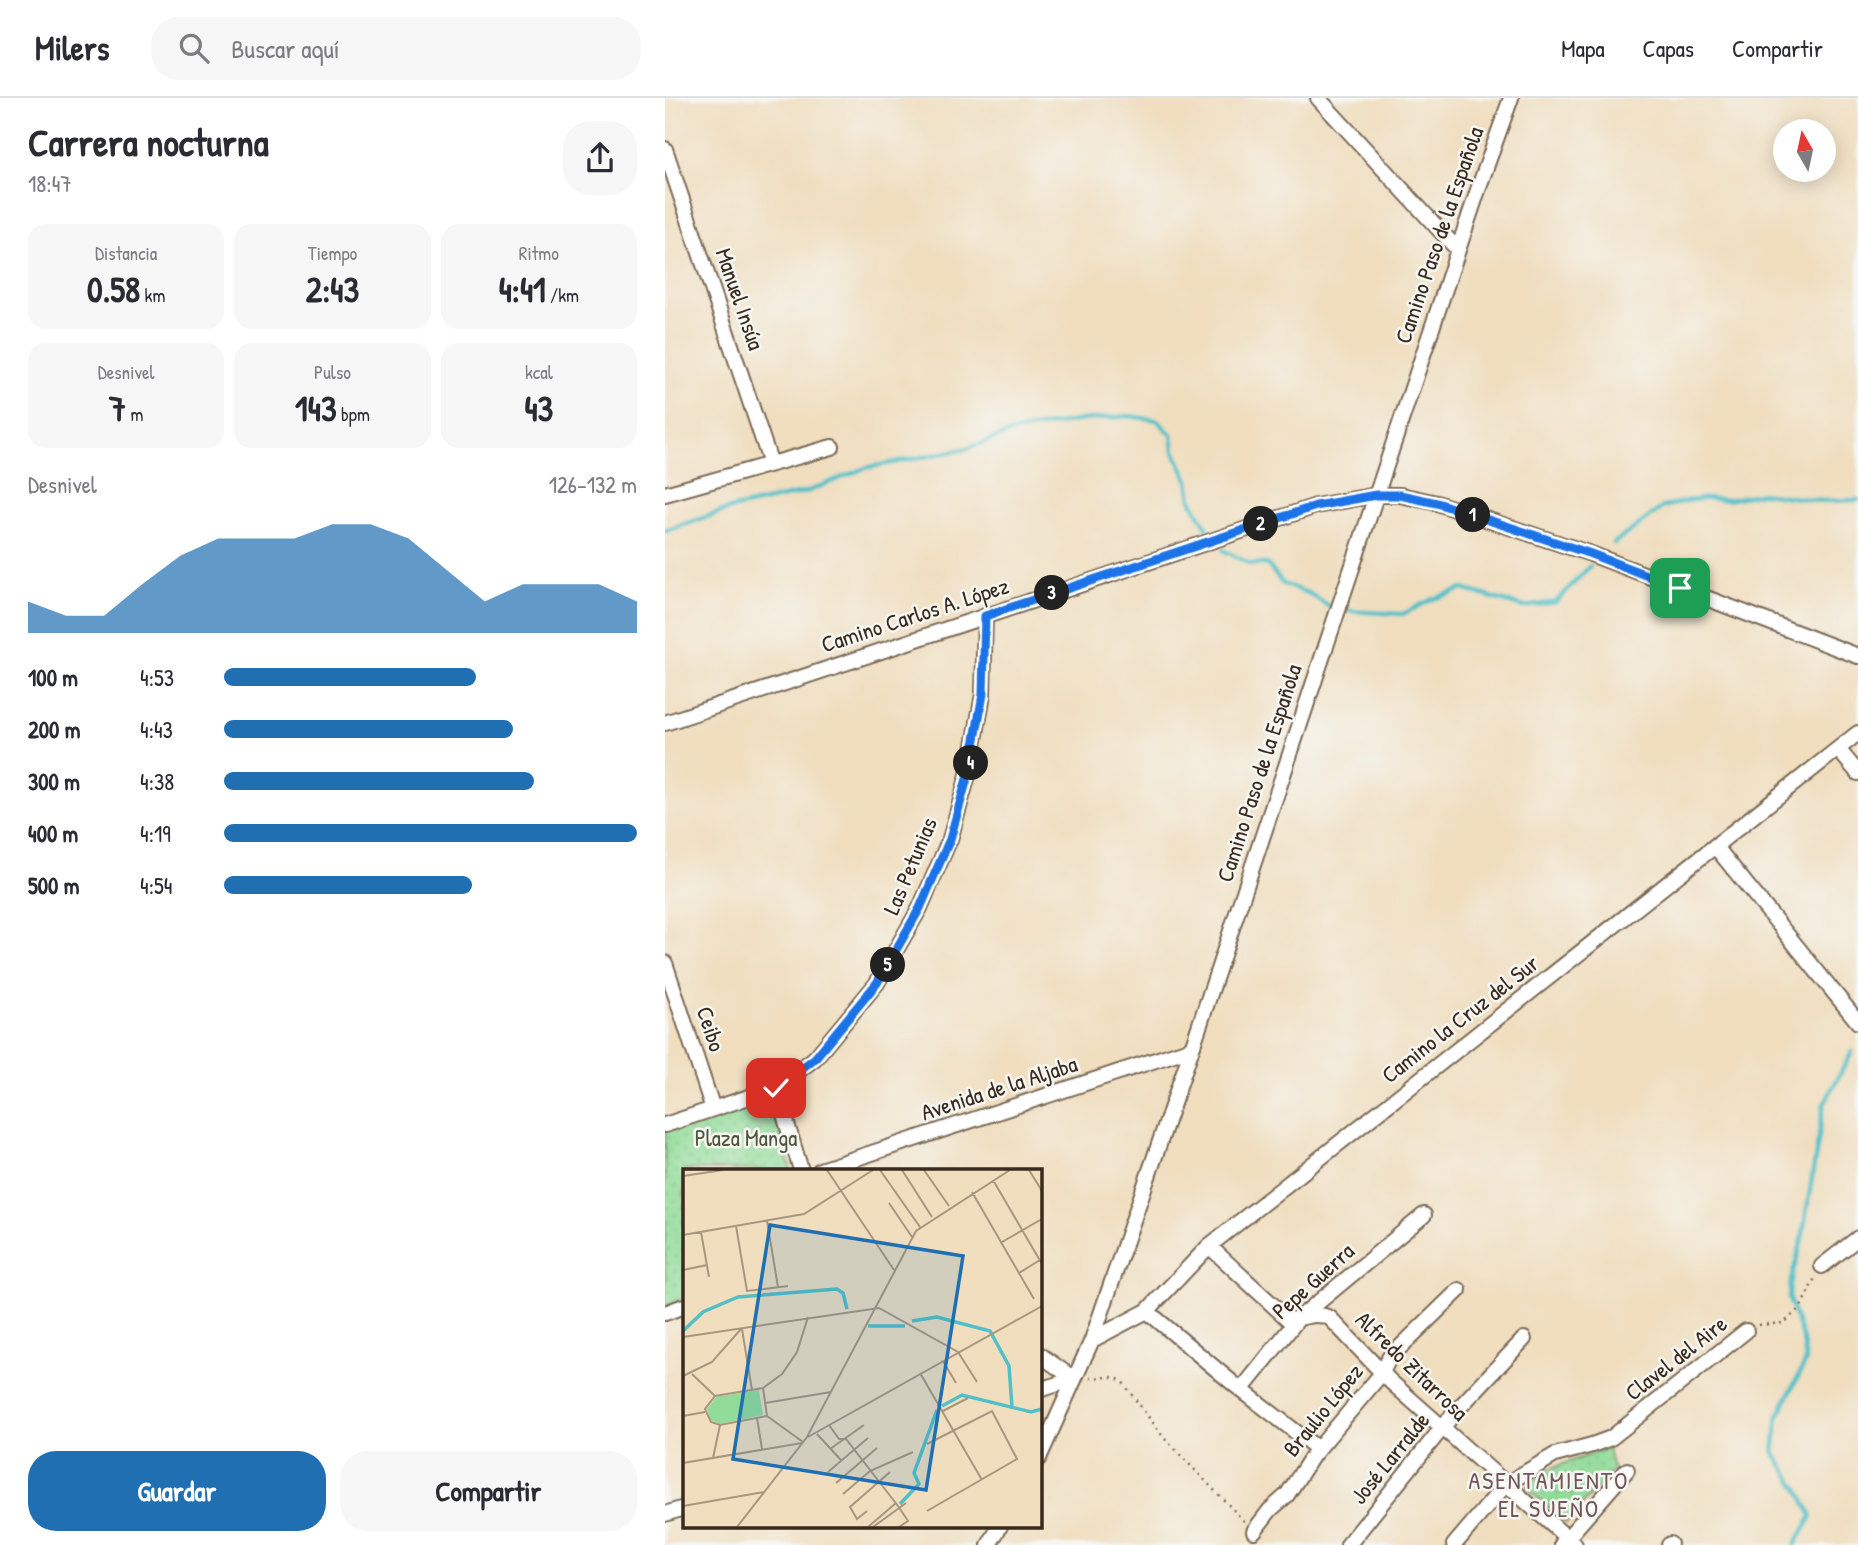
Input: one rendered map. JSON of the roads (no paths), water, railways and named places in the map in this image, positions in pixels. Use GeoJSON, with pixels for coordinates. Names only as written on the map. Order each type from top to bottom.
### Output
{"type":"FeatureCollection","features":[{"type":"Feature","properties":{"kind":"street"},"geometry":{"type":"LineString","coordinates":[[1318,98],[1458,250]]}},
{"type":"Feature","properties":{"kind":"street","name":"Camino Paso de la Española"},"geometry":{"type":"LineString","coordinates":[[1041,1453],[1092,1340],[1510,98]]}},
{"type":"Feature","properties":{"kind":"street","name":"Manuel Insúa"},"geometry":{"type":"LineString","coordinates":[[665,149],[771,464]]}},
{"type":"Feature","properties":{"kind":"street"},"geometry":{"type":"LineString","coordinates":[[665,494],[832,447]]}},
{"type":"Feature","properties":{"kind":"street","name":"Camino Carlos A. López"},"geometry":{"type":"LineString","coordinates":[[665,723],[1316,506],[1376,495],[1400,495],[1437,503],[1591,554],[1858,656]]}},
{"type":"Feature","properties":{"kind":"street","name":"Las Petunias"},"geometry":{"type":"LineString","coordinates":[[776,1088],[815,1058],[877,983],[920,908],[950,839],[970,768],[983,694],[985,616]]}},
{"type":"Feature","properties":{"kind":"street","name":"Camino la Cruz del Sur"},"geometry":{"type":"LineString","coordinates":[[1092,1340],[1147,1311],[1209,1247],[1858,733]]}},
{"type":"Feature","properties":{"kind":"street"},"geometry":{"type":"LineString","coordinates":[[1838,749],[1858,773]]}},
{"type":"Feature","properties":{"kind":"street"},"geometry":{"type":"LineString","coordinates":[[1715,846],[1858,1022]]}},
{"type":"Feature","properties":{"kind":"street","name":"Ceibo"},"geometry":{"type":"LineString","coordinates":[[665,963],[713,1109]]}},
{"type":"Feature","properties":{"kind":"street","name":"Avenida de la Aljaba"},"geometry":{"type":"LineString","coordinates":[[826,1169],[1192,1048]]}},
{"type":"Feature","properties":{"kind":"street"},"geometry":{"type":"LineString","coordinates":[[665,1125],[776,1088],[800,1169]]}},
{"type":"Feature","properties":{"kind":"street","name":"Pepe Guerra"},"geometry":{"type":"LineString","coordinates":[[1242,1390],[1298,1319],[1424,1215]]}},
{"type":"Feature","properties":{"kind":"street"},"geometry":{"type":"LineString","coordinates":[[1822,1266],[1858,1238]]}},
{"type":"Feature","properties":{"kind":"street"},"geometry":{"type":"LineString","coordinates":[[1209,1247],[1289,1320],[1298,1319]]}},
{"type":"Feature","properties":{"kind":"street","name":"Braulio López"},"geometry":{"type":"LineString","coordinates":[[1254,1531],[1270,1510],[1287,1495],[1318,1449],[1382,1373],[1389,1358],[1459,1290]]}},
{"type":"Feature","properties":{"kind":"street"},"geometry":{"type":"LineString","coordinates":[[665,1313],[683,1306]]}},
{"type":"Feature","properties":{"kind":"street"},"geometry":{"type":"LineString","coordinates":[[1147,1311],[1318,1449]]}},
{"type":"Feature","properties":{"kind":"street","name":"Alfredo Zitarrosa"},"geometry":{"type":"LineString","coordinates":[[1298,1319],[1314,1314],[1330,1318],[1382,1373],[1568,1543]]}},
{"type":"Feature","properties":{"kind":"street","name":"Clavel del Aire"},"geometry":{"type":"LineString","coordinates":[[1454,1545],[1506,1484],[1555,1455],[1611,1438],[1747,1331]]}},
{"type":"Feature","properties":{"kind":"street","name":"José Larralde"},"geometry":{"type":"LineString","coordinates":[[1348,1545],[1455,1412],[1524,1339]]}},
{"type":"Feature","properties":{"kind":"street"},"geometry":{"type":"LineString","coordinates":[[1041,1355],[1074,1379]]}},
{"type":"Feature","properties":{"kind":"street"},"geometry":{"type":"LineString","coordinates":[[1041,1389],[1074,1379]]}},
{"type":"Feature","properties":{"kind":"street"},"geometry":{"type":"LineString","coordinates":[[1568,1543],[1627,1470]]}},
{"type":"Feature","properties":{"kind":"street"},"geometry":{"type":"LineString","coordinates":[[665,1514],[683,1508]]}},
{"type":"Feature","properties":{"kind":"street"},"geometry":{"type":"LineString","coordinates":[[989,1545],[999,1528]]}},
{"type":"Feature","properties":{"kind":"waterway"},"geometry":{"type":"LineString","coordinates":[[665,531],[730,509],[806,492],[865,468],[965,449],[1016,431],[1082,420],[1129,416],[1157,420],[1172,435],[1174,451],[1188,480],[1191,500],[1207,528]]}},
{"type":"Feature","properties":{"kind":"waterway"},"geometry":{"type":"LineString","coordinates":[[1614,543],[1663,507],[1686,501],[1709,498],[1727,500],[1762,493],[1821,501],[1858,500]]}},
{"type":"Feature","properties":{"kind":"waterway"},"geometry":{"type":"LineString","coordinates":[[1223,550],[1250,564],[1267,564],[1283,584],[1308,593],[1330,607]]}},
{"type":"Feature","properties":{"kind":"waterway"},"geometry":{"type":"LineString","coordinates":[[1348,611],[1403,614],[1433,599],[1463,589],[1524,607],[1556,602],[1590,566]]}},
{"type":"Feature","properties":{"kind":"waterway"},"geometry":{"type":"LineString","coordinates":[[1795,1545],[1812,1516],[1798,1488],[1774,1453],[1778,1416],[1806,1361],[1803,1340],[1789,1299],[1790,1284],[1802,1239],[1824,1104],[1852,1052]]}},
{"type":"Feature","properties":{"kind":"district","name":"ASENTAMIENTO EL SUEÑO"},"geometry":{"type":"Point","coordinates":[1549,1495]}},
{"type":"Feature","properties":{"kind":"park label","name":"Plaza Manga"},"geometry":{"type":"Point","coordinates":[746,1138]}}]}
